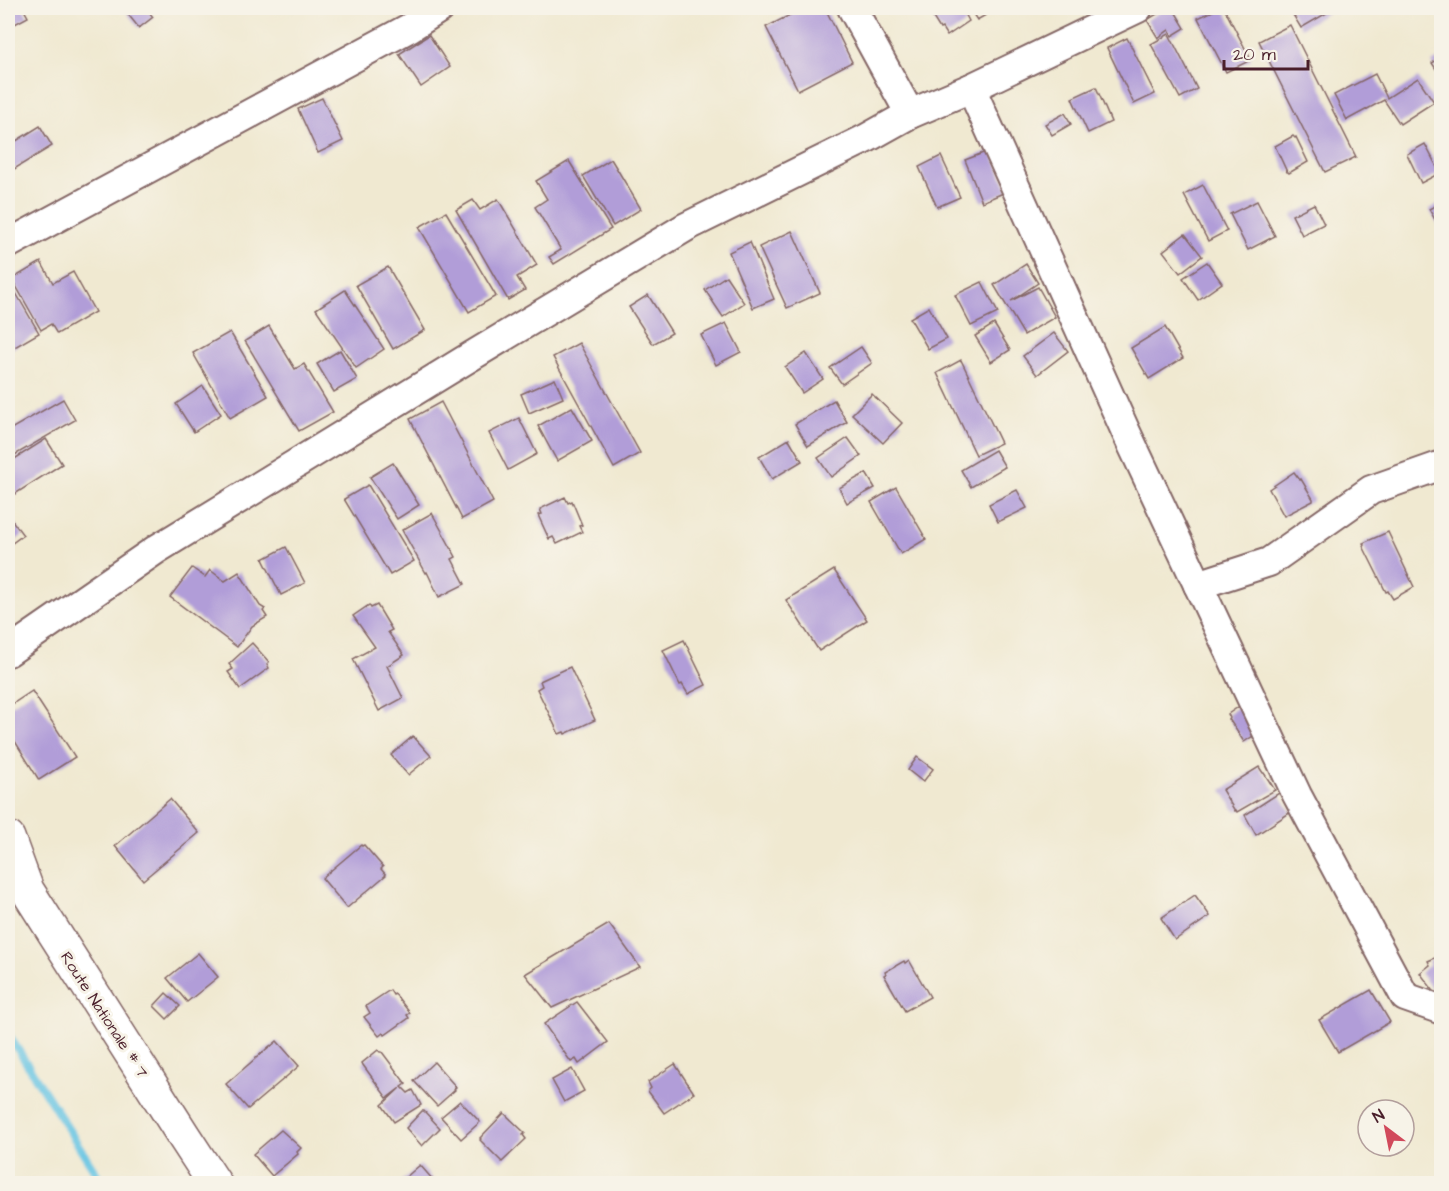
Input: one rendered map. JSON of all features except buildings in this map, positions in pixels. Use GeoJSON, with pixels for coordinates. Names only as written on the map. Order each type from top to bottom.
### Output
{"type":"FeatureCollection","features":[{"type":"Feature","properties":{"kind":"main road","name":"Route Nationale # 7"},"geometry":{"type":"LineString","coordinates":[[8,838],[27,891],[215,1184]]}},
{"type":"Feature","properties":{"kind":"street"},"geometry":{"type":"LineString","coordinates":[[8,244],[403,18],[440,8]]}},
{"type":"Feature","properties":{"kind":"street"},"geometry":{"type":"LineString","coordinates":[[852,8],[910,114]]}},
{"type":"Feature","properties":{"kind":"street"},"geometry":{"type":"LineString","coordinates":[[8,652],[157,549],[686,227],[867,138],[910,114],[1138,8]]}},
{"type":"Feature","properties":{"kind":"street"},"geometry":{"type":"LineString","coordinates":[[970,87],[1121,422],[1297,795],[1405,998],[1442,1010]]}},
{"type":"Feature","properties":{"kind":"street"},"geometry":{"type":"LineString","coordinates":[[1198,585],[1269,562],[1371,489],[1442,465]]}},
{"type":"Feature","properties":{"kind":"waterway"},"geometry":{"type":"LineString","coordinates":[[8,1034],[103,1184]]}}]}
